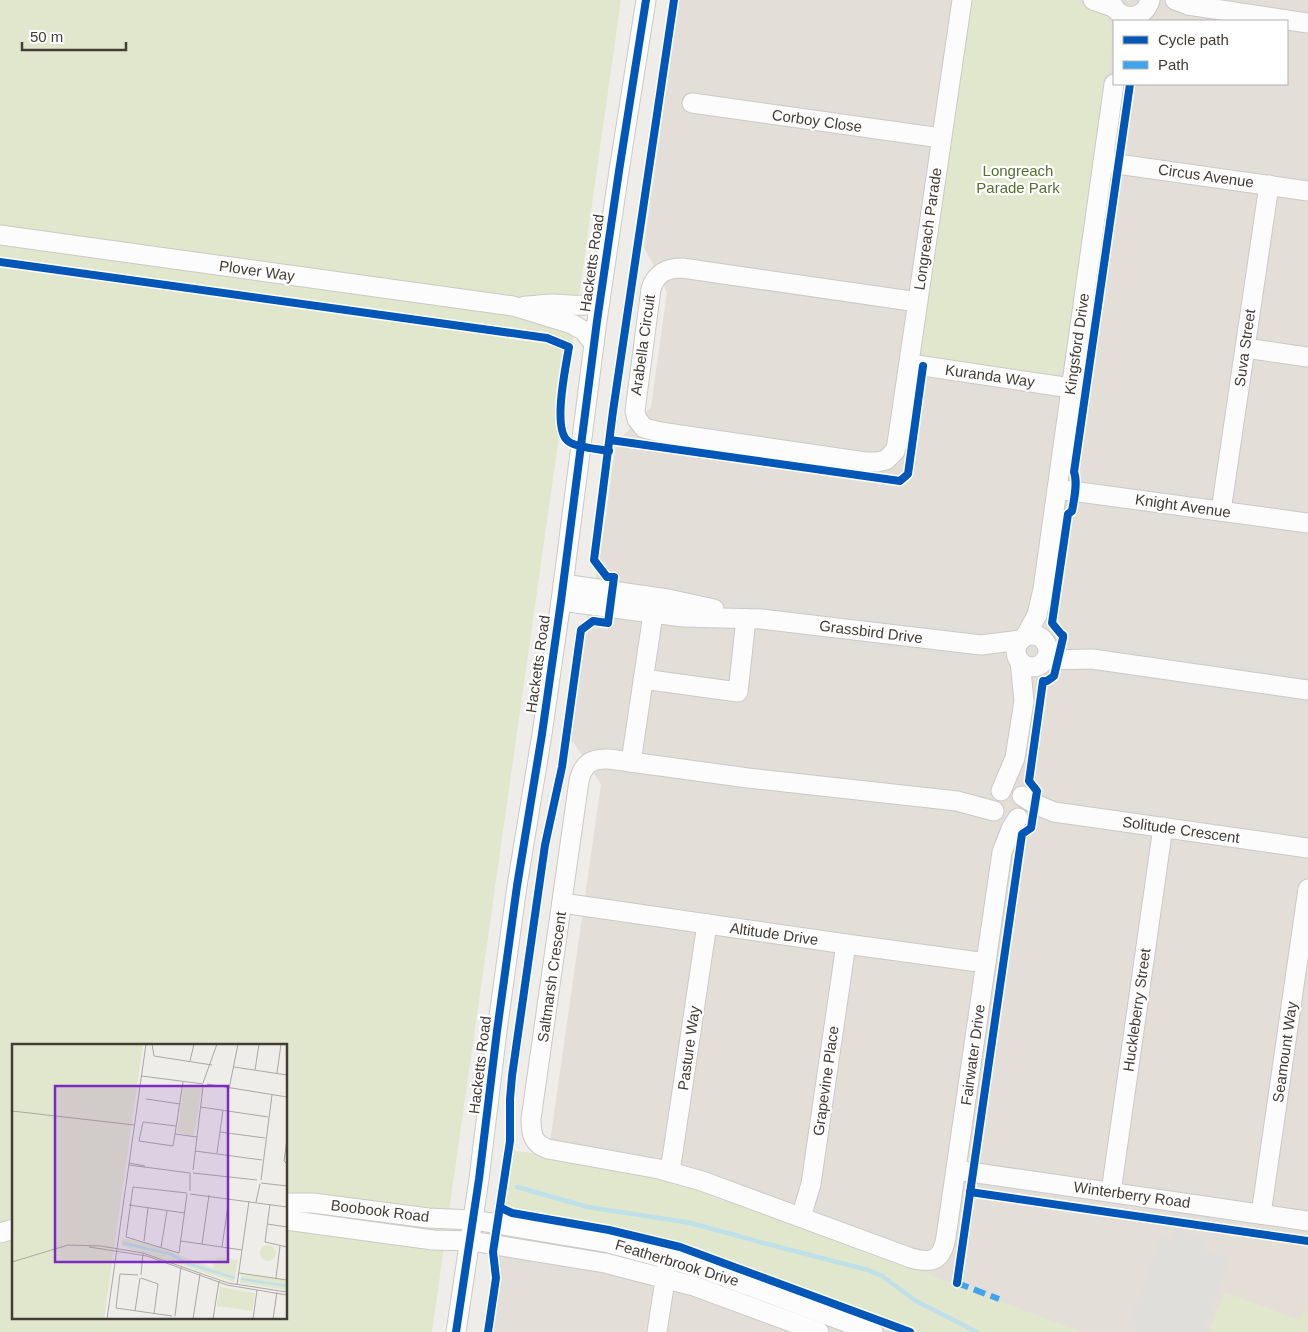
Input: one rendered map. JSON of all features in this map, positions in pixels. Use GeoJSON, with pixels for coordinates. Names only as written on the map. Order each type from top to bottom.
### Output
{"type":"FeatureCollection","features":[{"type":"Feature","properties":{"kind":"street","name":"Hacketts Road"},"geometry":{"type":"LineString","coordinates":[[456,1332],[474,1220],[516,895],[562,593],[600,300],[646,0]]}},
{"type":"Feature","properties":{"kind":"street","name":"Longreach Parade"},"geometry":{"type":"LineString","coordinates":[[891,456],[897,444],[910,364],[962,0]]}},
{"type":"Feature","properties":{"kind":"street"},"geometry":{"type":"LineString","coordinates":[[1093,0],[1127,16],[1181,3],[1308,23]]}},
{"type":"Feature","properties":{"kind":"street","name":"Kingsford Drive"},"geometry":{"type":"LineString","coordinates":[[1032,650],[1057,489],[1114,85]]}},
{"type":"Feature","properties":{"kind":"street","name":"Corboy Close"},"geometry":{"type":"LineString","coordinates":[[692,103],[941,138]]}},
{"type":"Feature","properties":{"kind":"street","name":"Circus Avenue"},"geometry":{"type":"LineString","coordinates":[[1103,162],[1308,190]]}},
{"type":"Feature","properties":{"kind":"street","name":"Suva Street"},"geometry":{"type":"LineString","coordinates":[[1222,511],[1268,185]]}},
{"type":"Feature","properties":{"kind":"street","name":"Plover Way"},"geometry":{"type":"LineString","coordinates":[[0,235],[513,306],[572,324],[584,331],[594,344]]}},
{"type":"Feature","properties":{"kind":"street","name":"Arabella Circuit"},"geometry":{"type":"LineString","coordinates":[[891,456],[882,462],[865,462],[660,432],[644,428],[636,415],[635,404],[652,289],[656,278],[664,271],[682,268],[918,302]]}},
{"type":"Feature","properties":{"kind":"street","name":"Plover Way"},"geometry":{"type":"LineString","coordinates":[[513,306],[586,305],[600,300]]}},
{"type":"Feature","properties":{"kind":"street"},"geometry":{"type":"LineString","coordinates":[[1245,348],[1308,357]]}},
{"type":"Feature","properties":{"kind":"street","name":"Kuranda Way"},"geometry":{"type":"LineString","coordinates":[[910,364],[1071,388]]}},
{"type":"Feature","properties":{"kind":"street","name":"Knight Avenue"},"geometry":{"type":"LineString","coordinates":[[1057,489],[1308,523]]}},
{"type":"Feature","properties":{"kind":"street","name":"Grassbird Drive"},"geometry":{"type":"LineString","coordinates":[[562,593],[653,614],[683,617],[754,619],[1032,650],[1308,690]]}},
{"type":"Feature","properties":{"kind":"street","name":"Grassbird Drive"},"geometry":{"type":"LineString","coordinates":[[562,593],[668,599],[754,619]]}},
{"type":"Feature","properties":{"kind":"street"},"geometry":{"type":"LineString","coordinates":[[631,762],[653,614]]}},
{"type":"Feature","properties":{"kind":"street"},"geometry":{"type":"LineString","coordinates":[[643,679],[747,693],[754,619]]}},
{"type":"Feature","properties":{"kind":"street"},"geometry":{"type":"LineString","coordinates":[[1005,800],[1015,758],[1032,650]]}},
{"type":"Feature","properties":{"kind":"street","name":"Saltmarsh Crescent"},"geometry":{"type":"LineString","coordinates":[[939,1256],[930,1261],[911,1258],[702,1181],[616,1160],[548,1149],[538,1144],[532,1137],[531,1119],[579,781],[582,770],[588,762],[596,759],[748,778],[957,800],[1005,800]]}},
{"type":"Feature","properties":{"kind":"street","name":"Solitude Crescent"},"geometry":{"type":"LineString","coordinates":[[1054,812],[1005,820],[1005,800],[1034,804],[1054,812],[1308,848]]}},
{"type":"Feature","properties":{"kind":"street","name":"Fairwater Drive"},"geometry":{"type":"LineString","coordinates":[[939,1256],[945,1244],[986,963],[1002,852],[1000,824],[1005,800]]}},
{"type":"Feature","properties":{"kind":"street","name":"Fairwater Drive"},"geometry":{"type":"LineString","coordinates":[[1002,852],[1012,826],[1019,817]]}},
{"type":"Feature","properties":{"kind":"street","name":"Huckleberry Street"},"geometry":{"type":"LineString","coordinates":[[1111,1192],[1164,827]]}},
{"type":"Feature","properties":{"kind":"street","name":"Seamount Way"},"geometry":{"type":"LineString","coordinates":[[1261,1214],[1308,889]]}},
{"type":"Feature","properties":{"kind":"street","name":"Altitude Drive"},"geometry":{"type":"LineString","coordinates":[[562,902],[986,963]]}},
{"type":"Feature","properties":{"kind":"street","name":"Pasture Way"},"geometry":{"type":"LineString","coordinates":[[670,1172],[707,924]]}},
{"type":"Feature","properties":{"kind":"street","name":"Grapevine Place"},"geometry":{"type":"LineString","coordinates":[[801,1216],[811,1184],[846,944]]}},
{"type":"Feature","properties":{"kind":"street","name":"Winterberry Road"},"geometry":{"type":"LineString","coordinates":[[956,1170],[1308,1221]]}},
{"type":"Feature","properties":{"kind":"street","name":"Boobook Road"},"geometry":{"type":"LineString","coordinates":[[288,1203],[313,1203],[428,1218],[474,1220]]}},
{"type":"Feature","properties":{"kind":"street","name":"Boobook Road"},"geometry":{"type":"LineString","coordinates":[[288,1220],[433,1240],[470,1241]]}},
{"type":"Feature","properties":{"kind":"street","name":"Featherbrook Drive"},"geometry":{"type":"LineString","coordinates":[[474,1220],[609,1243],[668,1258],[738,1281],[873,1332]]}},
{"type":"Feature","properties":{"kind":"street","name":"Featherbrook Drive"},"geometry":{"type":"LineString","coordinates":[[470,1241],[577,1257],[665,1277],[721,1295],[819,1332]]}},
{"type":"Feature","properties":{"kind":"street"},"geometry":{"type":"LineString","coordinates":[[656,1332],[668,1258]]}},
{"type":"Feature","properties":{"kind":"shaded area"},"geometry":{"type":"Polygon","coordinates":[[[679,0],[1308,0],[1308,1332],[491,1332],[499,1279],[495,1258],[511,1150],[548,1156],[601,784],[569,736],[584,631],[600,558],[616,443],[651,407],[667,292],[644,247],[679,0]]]}},
{"type":"Feature","properties":{"kind":"shaded area"},"geometry":{"type":"Polygon","coordinates":[[[734,602],[830,615],[840,620],[728,605],[734,602]]]}},
{"type":"Feature","properties":{"kind":"shaded area"},"geometry":{"type":"Polygon","coordinates":[[[859,618],[967,630],[977,632],[983,636],[847,621],[859,618]]]}},
{"type":"Feature","properties":{"kind":"shaded area"},"geometry":{"type":"Polygon","coordinates":[[[791,632],[840,637],[826,641],[799,637],[791,632]]]}},
{"type":"Feature","properties":{"kind":"shaded area"},"geometry":{"type":"Polygon","coordinates":[[[845,638],[981,654],[969,657],[858,644],[845,638]]]}},
{"type":"Feature","properties":{"kind":"shaded area"},"geometry":{"type":"Polygon","coordinates":[[[1095,646],[1151,654],[1163,660],[1083,649],[1095,646]]]}},
{"type":"Feature","properties":{"kind":"shaded area"},"geometry":{"type":"Polygon","coordinates":[[[1184,659],[1308,677],[1308,681],[1173,662],[1184,659]]]}},
{"type":"Feature","properties":{"kind":"shaded area"},"geometry":{"type":"Polygon","coordinates":[[[1081,666],[1163,678],[1152,681],[1091,672],[1081,666]]]}},
{"type":"Feature","properties":{"kind":"shaded area"},"geometry":{"type":"Polygon","coordinates":[[[1170,679],[1308,699],[1308,704],[1182,685],[1170,679]]]}},
{"type":"Feature","properties":{"kind":"shaded area"},"geometry":{"type":"Polygon","coordinates":[[[574,1141],[628,1151],[638,1158],[564,1144],[574,1141]]]}},
{"type":"Feature","properties":{"kind":"shaded area"},"geometry":{"type":"Polygon","coordinates":[[[1001,1165],[1069,1175],[1078,1180],[992,1168],[1001,1165]]]}},
{"type":"Feature","properties":{"kind":"shaded area"},"geometry":{"type":"Polygon","coordinates":[[[707,1173],[751,1185],[766,1192],[772,1198],[703,1175],[707,1173]]]}},
{"type":"Feature","properties":{"kind":"shaded area"},"geometry":{"type":"Polygon","coordinates":[[[989,1183],[1078,1196],[1064,1198],[1001,1189],[989,1183]]]}},
{"type":"Feature","properties":{"kind":"shaded area"},"geometry":{"type":"Polygon","coordinates":[[[1157,1187],[1217,1196],[1230,1202],[1145,1190],[1157,1187]]]}},
{"type":"Feature","properties":{"kind":"shaded area"},"geometry":{"type":"Polygon","coordinates":[[[1134,1204],[1226,1217],[1216,1220],[1141,1209],[1134,1204]]]}},
{"type":"Feature","properties":{"kind":"shaded area"},"geometry":{"type":"Polygon","coordinates":[[[839,1220],[896,1240],[905,1248],[833,1221],[839,1220]]]}},
{"type":"Feature","properties":{"kind":"shaded area"},"geometry":{"type":"Polygon","coordinates":[[[1176,1228],[1207,1240],[1203,1250],[1230,1259],[1203,1332],[1137,1332],[1138,1329],[1128,1324],[1161,1237],[1171,1240],[1176,1228]]]}},
{"type":"Feature","properties":{"kind":"shaded area"},"geometry":{"type":"Polygon","coordinates":[[[1231,1231],[1308,1243],[1308,1310],[1305,1310],[1301,1320],[1224,1292],[1236,1258],[1231,1231]]]}},
{"type":"Feature","properties":{"kind":"green space"},"geometry":{"type":"Polygon","coordinates":[[[0,0],[621,0],[432,1332],[0,1332],[0,0]]]}},
{"type":"Feature","properties":{"kind":"green space","name":"Longreach Parade Park"},"geometry":{"type":"Polygon","coordinates":[[[969,0],[1076,0],[1090,5],[1106,15],[1112,28],[1110,62],[1067,360],[1062,371],[1053,376],[929,359],[921,350],[920,344],[969,0]]]}},
{"type":"Feature","properties":{"kind":"green space"},"geometry":{"type":"Polygon","coordinates":[[[511,1150],[598,1164],[682,1184],[742,1203],[1081,1332],[918,1332],[668,1241],[609,1227],[510,1211],[504,1208],[503,1200],[511,1150]]]}},
{"type":"Feature","properties":{"kind":"green space"},"geometry":{"type":"Polygon","coordinates":[[[1224,1292],[1300,1320],[1305,1310],[1308,1310],[1308,1332],[1209,1332],[1224,1292]]]}},
{"type":"Feature","properties":{"kind":"waterway"},"geometry":{"type":"LineString","coordinates":[[517,1187],[588,1207],[691,1223],[868,1270],[882,1276],[916,1301],[977,1332]]}},
{"type":"Feature","properties":{"kind":"marked path"},"geometry":{"type":"LineString","coordinates":[[957,1283],[999,1299]]}},
{"type":"Feature","properties":{"kind":"cycle path"},"geometry":{"type":"LineString","coordinates":[[456,1332],[479,1179],[517,886],[542,734],[561,601],[597,321],[646,0]]}},
{"type":"Feature","properties":{"kind":"cycle path"},"geometry":{"type":"LineString","coordinates":[[488,1332],[496,1278],[493,1252],[510,1141],[512,1076],[545,845],[562,767],[581,630],[593,621],[608,623],[614,577],[607,577],[594,560],[613,411],[674,0]]}},
{"type":"Feature","properties":{"kind":"cycle path"},"geometry":{"type":"LineString","coordinates":[[957,1283],[1022,834],[1031,828],[1037,791],[1029,781],[1043,681],[1047,681],[1054,676],[1063,638],[1063,635],[1052,623],[1068,514],[1072,511],[1075,496],[1076,481],[1074,472],[1130,85]]}},
{"type":"Feature","properties":{"kind":"cycle path"},"geometry":{"type":"LineString","coordinates":[[0,262],[547,338],[569,347],[560,411],[563,434],[568,441],[576,445],[609,451]]}},
{"type":"Feature","properties":{"kind":"cycle path"},"geometry":{"type":"LineString","coordinates":[[610,440],[900,481],[908,474],[923,366]]}},
{"type":"Feature","properties":{"kind":"cycle path"},"geometry":{"type":"LineString","coordinates":[[970,1192],[1308,1241]]}},
{"type":"Feature","properties":{"kind":"cycle path"},"geometry":{"type":"LineString","coordinates":[[501,1208],[512,1213],[609,1230],[680,1247],[910,1332]]}}]}
